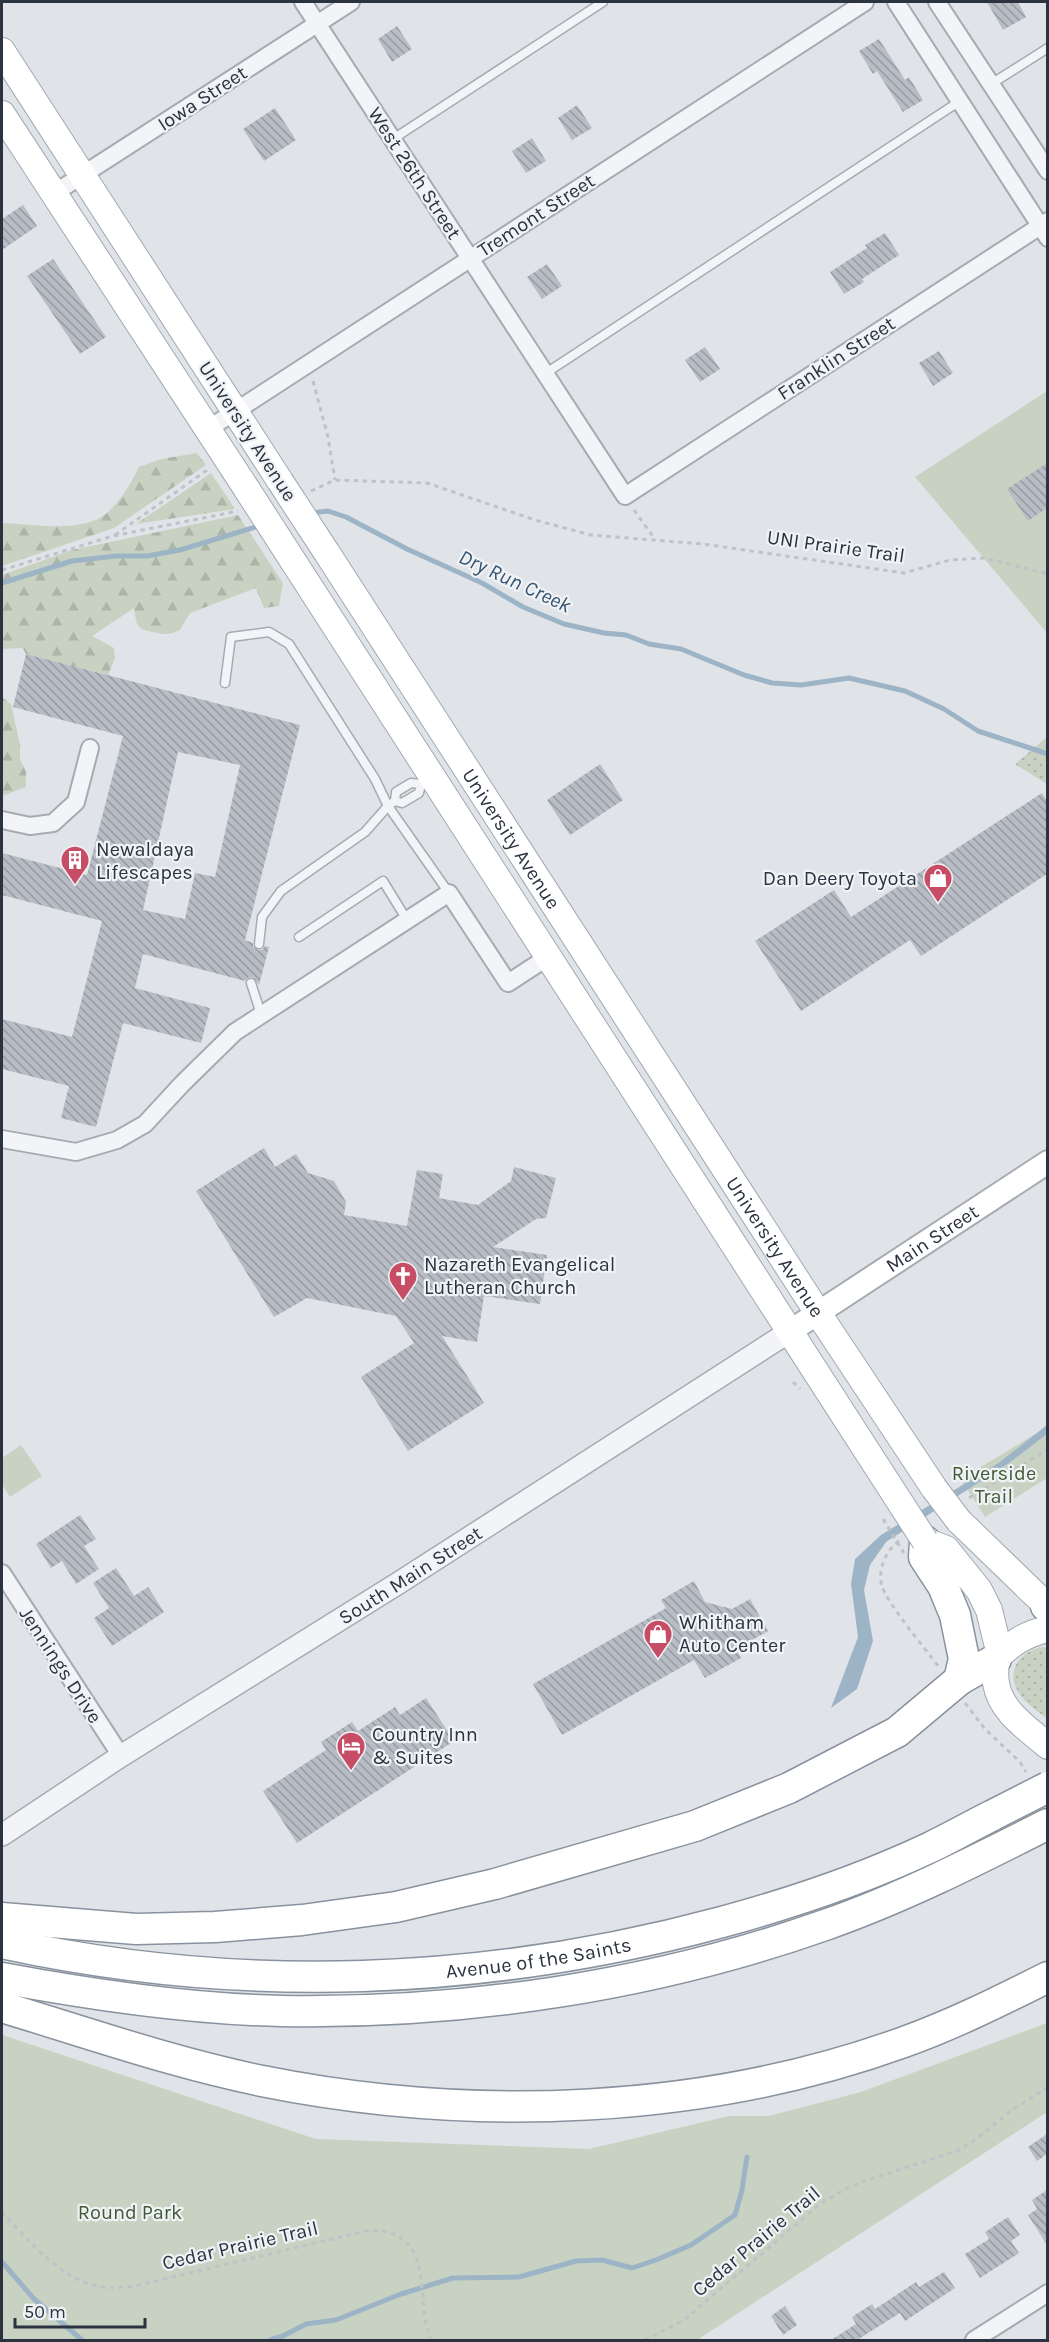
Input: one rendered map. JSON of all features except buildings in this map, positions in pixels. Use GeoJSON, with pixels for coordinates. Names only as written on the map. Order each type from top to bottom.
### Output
{"type":"FeatureCollection","features":[{"type":"Feature","properties":{"kind":"highway"},"geometry":{"type":"LineString","coordinates":[[915,1547],[943,1586],[954,1616],[964,1659],[959,1680]]}},
{"type":"Feature","properties":{"kind":"highway"},"geometry":{"type":"LineString","coordinates":[[2,1918],[136,1929],[215,1927],[302,1920],[396,1907],[495,1884],[695,1826],[789,1788],[897,1732],[959,1680],[998,1657]]}},
{"type":"Feature","properties":{"kind":"highway","name":"Avenue of the Saints"},"geometry":{"type":"LineString","coordinates":[[2,1943],[96,1961],[148,1968],[280,1977],[424,1974],[542,1962],[693,1930],[808,1895],[928,1848],[1047,1787]]}},
{"type":"Feature","properties":{"kind":"highway","name":"Avenue of the Saints"},"geometry":{"type":"LineString","coordinates":[[2,1978],[154,2001],[280,2011],[423,2007],[569,1990],[664,1971],[825,1925],[942,1877],[1047,1824]]}},
{"type":"Feature","properties":{"kind":"highway"},"geometry":{"type":"LineString","coordinates":[[2,2007],[140,2049],[261,2080],[373,2098],[508,2108],[639,2100],[733,2086],[846,2061],[903,2043],[965,2019],[1047,1977]]}},
{"type":"Feature","properties":{"kind":"main road","name":"University Avenue"},"geometry":{"type":"LineString","coordinates":[[2,51],[818,1313],[934,1488],[959,1521],[1047,1612],[1028,1634],[1010,1645],[998,1657]]}},
{"type":"Feature","properties":{"kind":"main road","name":"University Avenue"},"geometry":{"type":"LineString","coordinates":[[2,114],[295,564],[427,780],[548,957],[773,1302],[893,1513],[915,1547],[946,1550],[979,1590],[989,1610],[998,1657],[995,1682],[1001,1699],[1015,1718],[1047,1746]]}},
{"type":"Feature","properties":{"kind":"main road","name":"Main Street"},"geometry":{"type":"LineString","coordinates":[[818,1313],[1047,1162]]}},
{"type":"Feature","properties":{"kind":"main road","name":"South Main Street"},"geometry":{"type":"LineString","coordinates":[[789,1332],[818,1313]]}},
{"type":"Feature","properties":{"kind":"street","name":"West 26th Street"},"geometry":{"type":"LineString","coordinates":[[303,2],[625,496]]}},
{"type":"Feature","properties":{"kind":"street","name":"Iowa Street"},"geometry":{"type":"LineString","coordinates":[[53,194],[351,2]]}},
{"type":"Feature","properties":{"kind":"street","name":"Tremont Street"},"geometry":{"type":"LineString","coordinates":[[208,429],[865,2]]}},
{"type":"Feature","properties":{"kind":"street"},"geometry":{"type":"LineString","coordinates":[[896,2],[1045,228]]}},
{"type":"Feature","properties":{"kind":"street"},"geometry":{"type":"LineString","coordinates":[[937,2],[1047,171]]}},
{"type":"Feature","properties":{"kind":"street","name":"Franklin Street"},"geometry":{"type":"LineString","coordinates":[[625,496],[1045,228]]}},
{"type":"Feature","properties":{"kind":"street"},"geometry":{"type":"LineString","coordinates":[[2,820],[30,826],[53,823],[76,802],[90,748]]}},
{"type":"Feature","properties":{"kind":"street"},"geometry":{"type":"LineString","coordinates":[[2,1139],[76,1152],[117,1140],[145,1124],[235,1032],[449,893],[508,983],[548,957]]}},
{"type":"Feature","properties":{"kind":"street","name":"South Main Street"},"geometry":{"type":"LineString","coordinates":[[2,1835],[121,1756],[407,1578],[789,1332]]}},
{"type":"Feature","properties":{"kind":"street","name":"Jennings Drive"},"geometry":{"type":"LineString","coordinates":[[2,1573],[121,1756]]}},
{"type":"Feature","properties":{"kind":"street"},"geometry":{"type":"LineString","coordinates":[[974,2340],[1047,2293]]}},
{"type":"Feature","properties":{"kind":"lane"},"geometry":{"type":"LineString","coordinates":[[393,139],[603,2]]}},
{"type":"Feature","properties":{"kind":"lane"},"geometry":{"type":"LineString","coordinates":[[991,84],[1047,48]]}},
{"type":"Feature","properties":{"kind":"lane"},"geometry":{"type":"LineString","coordinates":[[546,374],[960,101]]}},
{"type":"Feature","properties":{"kind":"lane"},"geometry":{"type":"LineString","coordinates":[[225,683],[231,637],[269,632],[289,644],[449,893]]}},
{"type":"Feature","properties":{"kind":"lane"},"geometry":{"type":"LineString","coordinates":[[259,944],[262,917],[281,891],[365,832],[391,803],[396,792],[411,783],[427,780]]}},
{"type":"Feature","properties":{"kind":"lane"},"geometry":{"type":"LineString","coordinates":[[299,937],[383,881],[407,920]]}},
{"type":"Feature","properties":{"kind":"lane"},"geometry":{"type":"LineString","coordinates":[[252,983],[261,1014]]}},
{"type":"Feature","properties":{"kind":"path"},"geometry":{"type":"LineString","coordinates":[[308,365],[328,437],[335,480]]}},
{"type":"Feature","properties":{"kind":"path"},"geometry":{"type":"LineString","coordinates":[[113,536],[215,465]]}},
{"type":"Feature","properties":{"kind":"path"},"geometry":{"type":"LineString","coordinates":[[625,496],[654,538]]}},
{"type":"Feature","properties":{"kind":"path","name":"UNI Prairie Trail"},"geometry":{"type":"LineString","coordinates":[[618,537],[654,538],[758,550],[819,562],[904,573],[950,560],[985,558],[1047,574]]}},
{"type":"Feature","properties":{"kind":"path"},"geometry":{"type":"LineString","coordinates":[[893,1513],[915,1547]]}},
{"type":"Feature","properties":{"kind":"path","name":"Cedar Prairie Trail"},"geometry":{"type":"LineString","coordinates":[[645,2340],[684,2320],[820,2204],[864,2181],[957,2151],[1047,2087]]}},
{"type":"Feature","properties":{"kind":"path","name":"Cedar Prairie Trail"},"geometry":{"type":"LineString","coordinates":[[2,2212],[52,2262],[92,2285],[112,2287],[135,2286],[370,2230],[384,2230],[397,2236],[414,2254],[422,2271],[426,2326],[431,2340]]}},
{"type":"Feature","properties":{"kind":"green space"},"geometry":{"type":"Polygon","coordinates":[[[1047,391],[1047,633],[915,477],[1047,391]]]}},
{"type":"Feature","properties":{"kind":"green space"},"geometry":{"type":"Polygon","coordinates":[[[197,453],[206,465],[114,528],[2,566],[2,523],[71,526],[97,520],[117,503],[139,467],[161,459],[197,453]]]}},
{"type":"Feature","properties":{"kind":"green space"},"geometry":{"type":"Polygon","coordinates":[[[211,473],[235,509],[136,524],[211,473]]]}},
{"type":"Feature","properties":{"kind":"green space"},"geometry":{"type":"Polygon","coordinates":[[[238,515],[283,583],[279,606],[264,608],[256,588],[190,613],[180,630],[166,634],[142,629],[137,622],[134,608],[92,636],[114,648],[115,658],[108,675],[26,654],[23,648],[2,649],[2,575],[72,550],[238,515]]]}},
{"type":"Feature","properties":{"kind":"green space"},"geometry":{"type":"Polygon","coordinates":[[[2,697],[11,704],[20,745],[20,759],[26,772],[26,787],[2,796],[2,697]]]}},
{"type":"Feature","properties":{"kind":"green space"},"geometry":{"type":"Polygon","coordinates":[[[1047,737],[1047,784],[1015,764],[1047,737]]]}},
{"type":"Feature","properties":{"kind":"green space","name":"Riverside Trail"},"geometry":{"type":"Polygon","coordinates":[[[1047,1427],[1047,1478],[985,1517],[961,1479],[1047,1427]]]}},
{"type":"Feature","properties":{"kind":"green space"},"geometry":{"type":"Polygon","coordinates":[[[21,1445],[42,1476],[10,1497],[2,1484],[2,1458],[21,1445]]]}},
{"type":"Feature","properties":{"kind":"green space"},"geometry":{"type":"Polygon","coordinates":[[[1043,1647],[1047,1648],[1047,1719],[1022,1697],[1013,1677],[1017,1663],[1022,1657],[1028,1652],[1043,1647]]]}},
{"type":"Feature","properties":{"kind":"green space","name":"Round Park"},"geometry":{"type":"Polygon","coordinates":[[[1047,2023],[1047,2112],[697,2340],[2,2340],[2,2035],[316,2139],[589,2149],[729,2116],[769,2116],[861,2092],[1047,2023]]]}},
{"type":"Feature","properties":{"kind":"water"},"geometry":{"type":"Polygon","coordinates":[[[1047,1425],[1047,1434],[1009,1463],[886,1542],[870,1565],[864,1590],[873,1641],[857,1689],[831,1708],[858,1637],[851,1584],[855,1559],[881,1535],[1000,1462],[1047,1425]]]}},
{"type":"Feature","properties":{"kind":"waterway","name":"Dry Run Creek"},"geometry":{"type":"LineString","coordinates":[[311,513],[328,511],[346,517],[407,549],[482,583],[523,607],[564,624],[604,633],[626,635],[649,644],[681,649],[744,675],[772,683],[801,685],[849,678],[905,691],[944,709],[978,731],[1048,754]]}},
{"type":"Feature","properties":{"kind":"waterway","name":"Dry Run Creek"},"geometry":{"type":"LineString","coordinates":[[2,583],[72,561],[116,556],[147,556],[180,550],[262,525]]}},
{"type":"Feature","properties":{"kind":"waterway"},"geometry":{"type":"LineString","coordinates":[[270,2340],[306,2324],[336,2320],[401,2294],[453,2278],[519,2277],[576,2261],[602,2260],[632,2268],[656,2260],[691,2245],[735,2215],[747,2157]]}},
{"type":"Feature","properties":{"kind":"waterway"},"geometry":{"type":"LineString","coordinates":[[2,2262],[34,2299],[82,2340]]}},
{"type":"Feature","properties":{"kind":"place","name":"Newaldaya Lifescapes"},"geometry":{"type":"Point","coordinates":[75,886]}},
{"type":"Feature","properties":{"kind":"place","name":"Dan Deery Toyota"},"geometry":{"type":"Point","coordinates":[938,904]}},
{"type":"Feature","properties":{"kind":"place","name":"Nazareth Evangelical Lutheran Church"},"geometry":{"type":"Point","coordinates":[403,1302]}},
{"type":"Feature","properties":{"kind":"place","name":"Whitham Auto Center"},"geometry":{"type":"Point","coordinates":[658,1660]}},
{"type":"Feature","properties":{"kind":"place","name":"Country Inn & Suites"},"geometry":{"type":"Point","coordinates":[351,1772]}}]}
